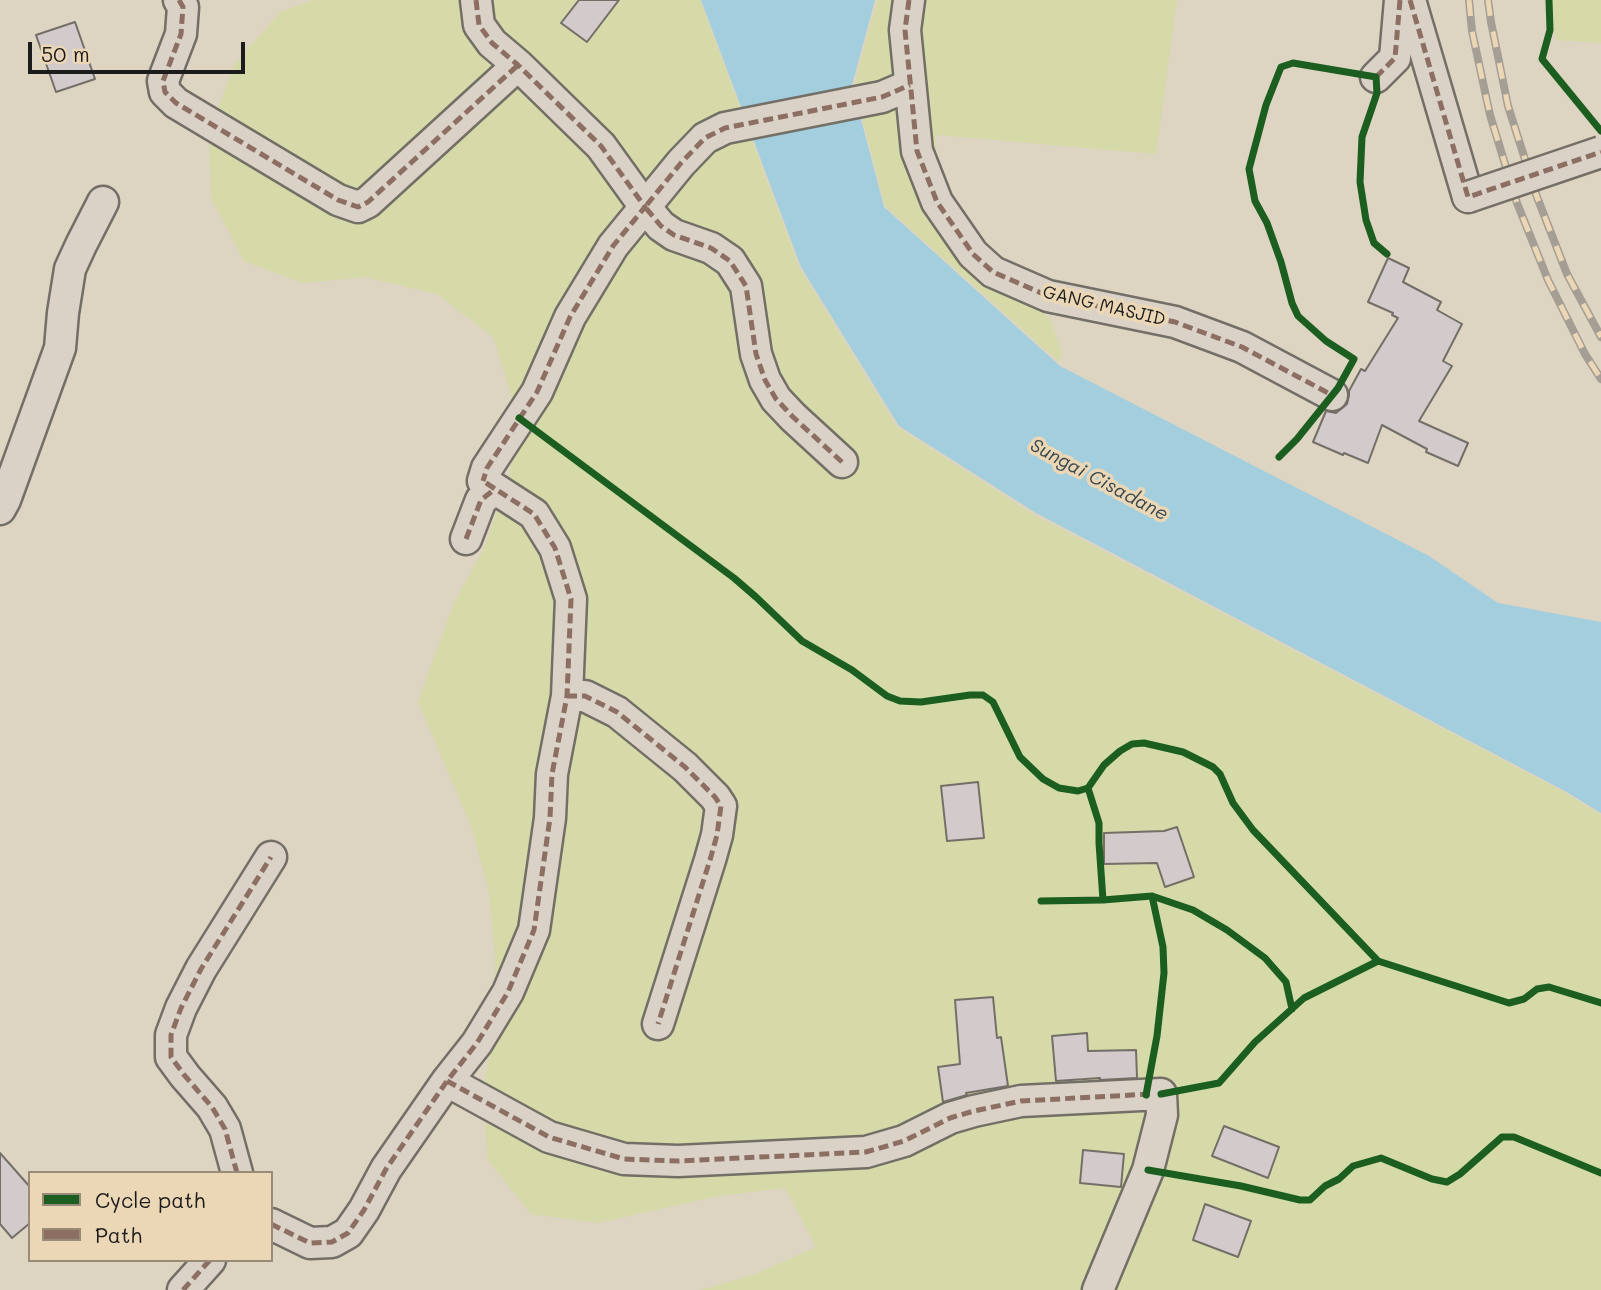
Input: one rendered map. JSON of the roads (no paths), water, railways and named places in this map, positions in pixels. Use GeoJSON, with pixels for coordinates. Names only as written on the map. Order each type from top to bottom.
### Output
{"type":"FeatureCollection","features":[{"type":"Feature","properties":{"kind":"street"},"geometry":{"type":"LineString","coordinates":[[179,0],[183,7],[181,34],[163,81],[164,93],[176,103],[338,200],[358,207],[368,202],[518,65]]}},
{"type":"Feature","properties":{"kind":"street"},"geometry":{"type":"LineString","coordinates":[[476,0],[479,25],[492,43],[601,146],[661,226],[711,248],[730,261],[746,286],[756,354],[765,380],[776,399],[842,462]]}},
{"type":"Feature","properties":{"kind":"street","name":"GANG MASJID"},"geometry":{"type":"LineString","coordinates":[[909,0],[905,30],[917,151],[937,202],[973,254],[993,272],[1048,296],[1175,322],[1242,347],[1332,395]]}},
{"type":"Feature","properties":{"kind":"street"},"geometry":{"type":"LineString","coordinates":[[1376,77],[1395,58],[1400,0]]}},
{"type":"Feature","properties":{"kind":"street"},"geometry":{"type":"LineString","coordinates":[[1410,0],[1468,197],[1601,152]]}},
{"type":"Feature","properties":{"kind":"street"},"geometry":{"type":"LineString","coordinates":[[483,481],[487,468],[537,392],[570,317],[613,246],[705,138],[725,128],[883,97],[910,85]]}},
{"type":"Feature","properties":{"kind":"street"},"geometry":{"type":"LineString","coordinates":[[0,509],[60,348],[70,269],[103,202]]}},
{"type":"Feature","properties":{"kind":"street"},"geometry":{"type":"LineString","coordinates":[[466,540],[481,500],[495,489],[483,481]]}},
{"type":"Feature","properties":{"kind":"street"},"geometry":{"type":"LineString","coordinates":[[273,1225],[310,1243],[332,1242],[348,1233],[386,1169],[477,1043],[508,992],[534,930],[550,818],[552,774],[566,696],[571,599],[555,548],[534,514],[483,481]]}},
{"type":"Feature","properties":{"kind":"street"},"geometry":{"type":"LineString","coordinates":[[566,696],[586,696],[617,712],[685,767],[721,806],[710,860],[658,1024]]}},
{"type":"Feature","properties":{"kind":"street"},"geometry":{"type":"LineString","coordinates":[[236,1171],[225,1129],[212,1107],[171,1056],[171,1035],[180,1008],[201,969],[271,857]]}},
{"type":"Feature","properties":{"kind":"street"},"geometry":{"type":"LineString","coordinates":[[447,1081],[549,1137],[624,1159],[678,1161],[866,1152],[904,1141],[950,1118],[1021,1101],[1161,1094],[1162,1115],[1148,1170],[1098,1290]]}},
{"type":"Feature","properties":{"kind":"street"},"geometry":{"type":"LineString","coordinates":[[183,1290],[208,1262]]}},
{"type":"Feature","properties":{"kind":"water","name":"Sungai Cisadane"},"geometry":{"type":"Polygon","coordinates":[[[701,0],[875,0],[852,85],[884,207],[1060,366],[1429,556],[1498,603],[1601,622],[1601,813],[1565,791],[1036,513],[899,426],[801,267],[701,0]]]}},
{"type":"Feature","properties":{"kind":"railway"},"geometry":{"type":"LineString","coordinates":[[1469,0],[1472,31],[1490,115],[1517,203],[1548,280],[1585,354],[1601,379]]}},
{"type":"Feature","properties":{"kind":"railway"},"geometry":{"type":"LineString","coordinates":[[1488,0],[1508,106],[1537,197],[1567,274],[1601,337]]}}]}
